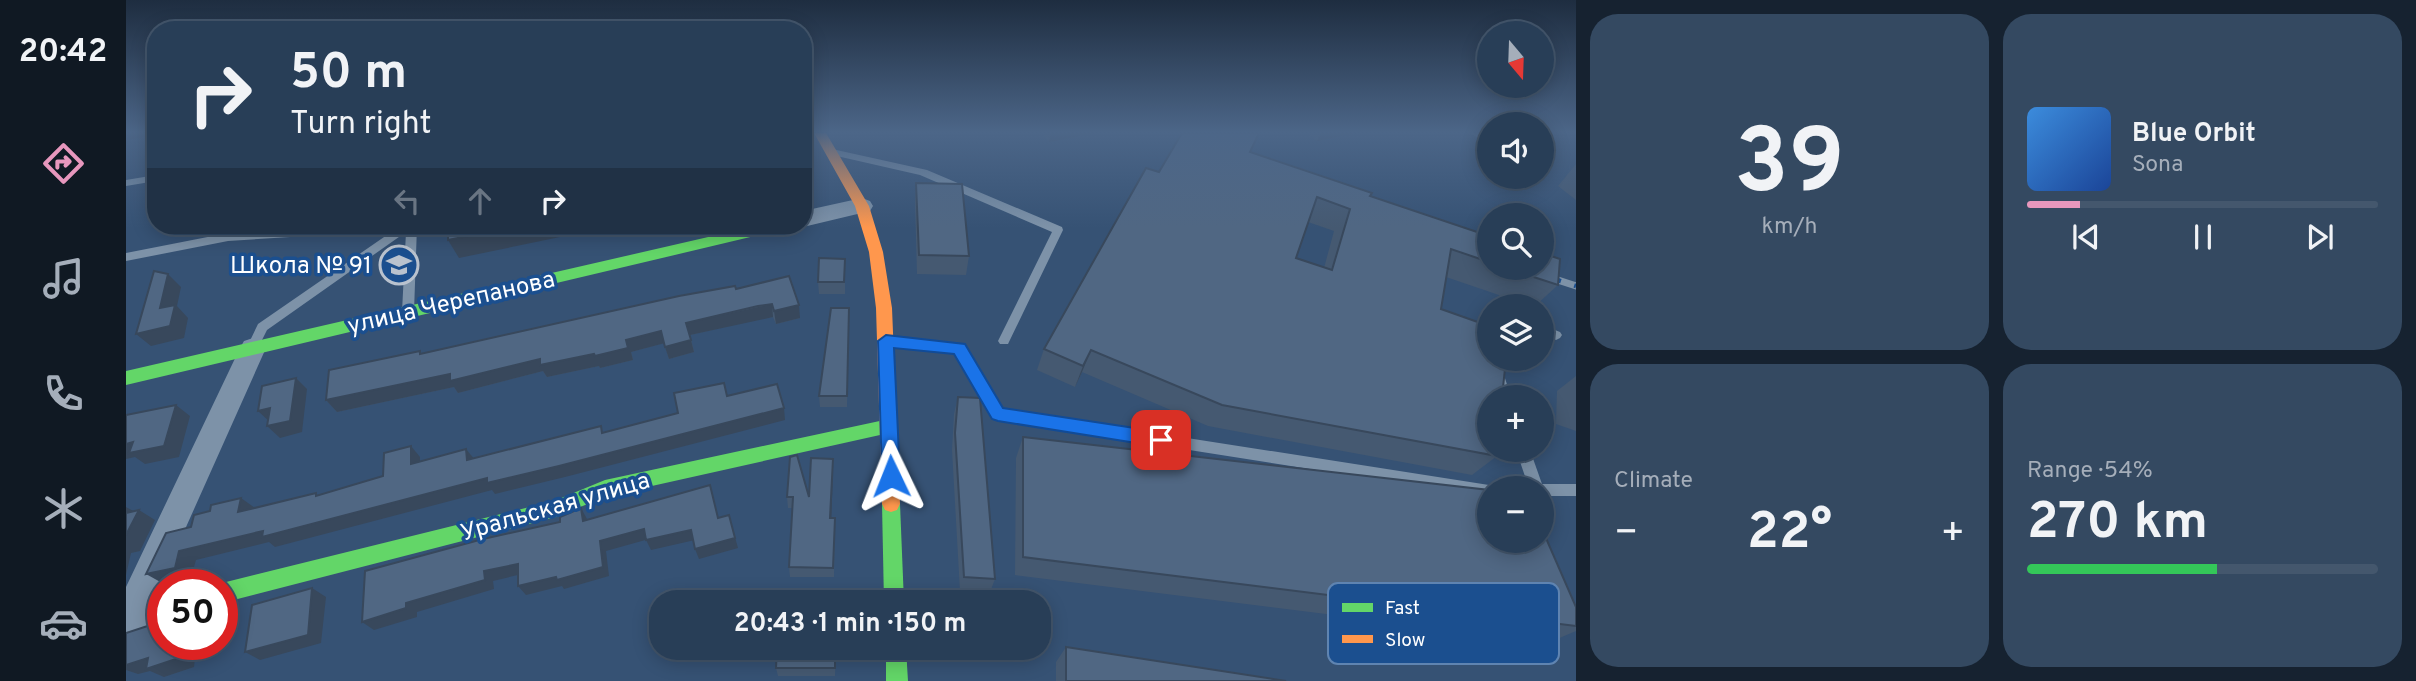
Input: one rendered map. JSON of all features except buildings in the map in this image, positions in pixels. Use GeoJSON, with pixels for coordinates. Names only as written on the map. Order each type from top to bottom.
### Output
{"type":"FeatureCollection","features":[{"type":"Feature","properties":{"kind":"street"},"geometry":{"type":"LineString","coordinates":[[839,165],[862,206],[876,252],[886,341],[894,590]]}},
{"type":"Feature","properties":{"kind":"street"},"geometry":{"type":"LineString","coordinates":[[812,217],[862,206]]}},
{"type":"Feature","properties":{"kind":"street","name":"улица Черепанова"},"geometry":{"type":"LineString","coordinates":[[126,378],[737,235]]}},
{"type":"Feature","properties":{"kind":"street"},"geometry":{"type":"LineString","coordinates":[[128,619],[253,348]]}},
{"type":"Feature","properties":{"kind":"street","name":"Уральская улица"},"geometry":{"type":"LineString","coordinates":[[238,589],[556,509],[605,488],[889,426]]}},
{"type":"Feature","properties":{"kind":"street"},"geometry":{"type":"LineString","coordinates":[[128,619],[147,612]]}},
{"type":"Feature","properties":{"kind":"street"},"geometry":{"type":"LineString","coordinates":[[896,660],[897,681]]}},
{"type":"Feature","properties":{"kind":"lane"},"geometry":{"type":"LineString","coordinates":[[890,165],[923,172],[1058,230],[1003,341]]}},
{"type":"Feature","properties":{"kind":"lane"},"geometry":{"type":"LineString","coordinates":[[126,183],[147,180]]}},
{"type":"Feature","properties":{"kind":"lane"},"geometry":{"type":"LineString","coordinates":[[126,257],[228,237],[259,235]]}},
{"type":"Feature","properties":{"kind":"lane"},"geometry":{"type":"LineString","coordinates":[[253,348],[262,327],[397,235]]}},
{"type":"Feature","properties":{"kind":"lane"},"geometry":{"type":"LineString","coordinates":[[408,312],[410,235]]}},
{"type":"Feature","properties":{"kind":"lane"},"geometry":{"type":"LineString","coordinates":[[886,341],[959,348],[998,414],[1477,489]]}},
{"type":"Feature","properties":{"kind":"lane"},"geometry":{"type":"LineString","coordinates":[[1554,490],[1576,490]]}},
{"type":"Feature","properties":{"kind":"railway"},"geometry":{"type":"LineString","coordinates":[[1554,279],[1576,286]]}},
{"type":"Feature","properties":{"kind":"traffic: fast"},"geometry":{"type":"LineString","coordinates":[[126,378],[738,235]]}},
{"type":"Feature","properties":{"kind":"traffic: fast"},"geometry":{"type":"LineString","coordinates":[[238,589],[556,509],[605,488],[889,426]]}},
{"type":"Feature","properties":{"kind":"traffic: fast"},"geometry":{"type":"LineString","coordinates":[[891,504],[894,590]]}},
{"type":"Feature","properties":{"kind":"traffic: fast"},"geometry":{"type":"LineString","coordinates":[[896,660],[897,681]]}},
{"type":"Feature","properties":{"kind":"traffic: slow"},"geometry":{"type":"LineString","coordinates":[[838,165],[862,206],[876,252],[884,308],[891,504]]}},
{"type":"Feature","properties":{"kind":"place","name":"Школа № 91"},"geometry":{"type":"Point","coordinates":[399,265]}},
{"type":"Feature","properties":{"kind":"route"},"geometry":{"type":"LineString","coordinates":[[891,476],[886,341],[959,348],[998,414],[1161,440]]}}]}
